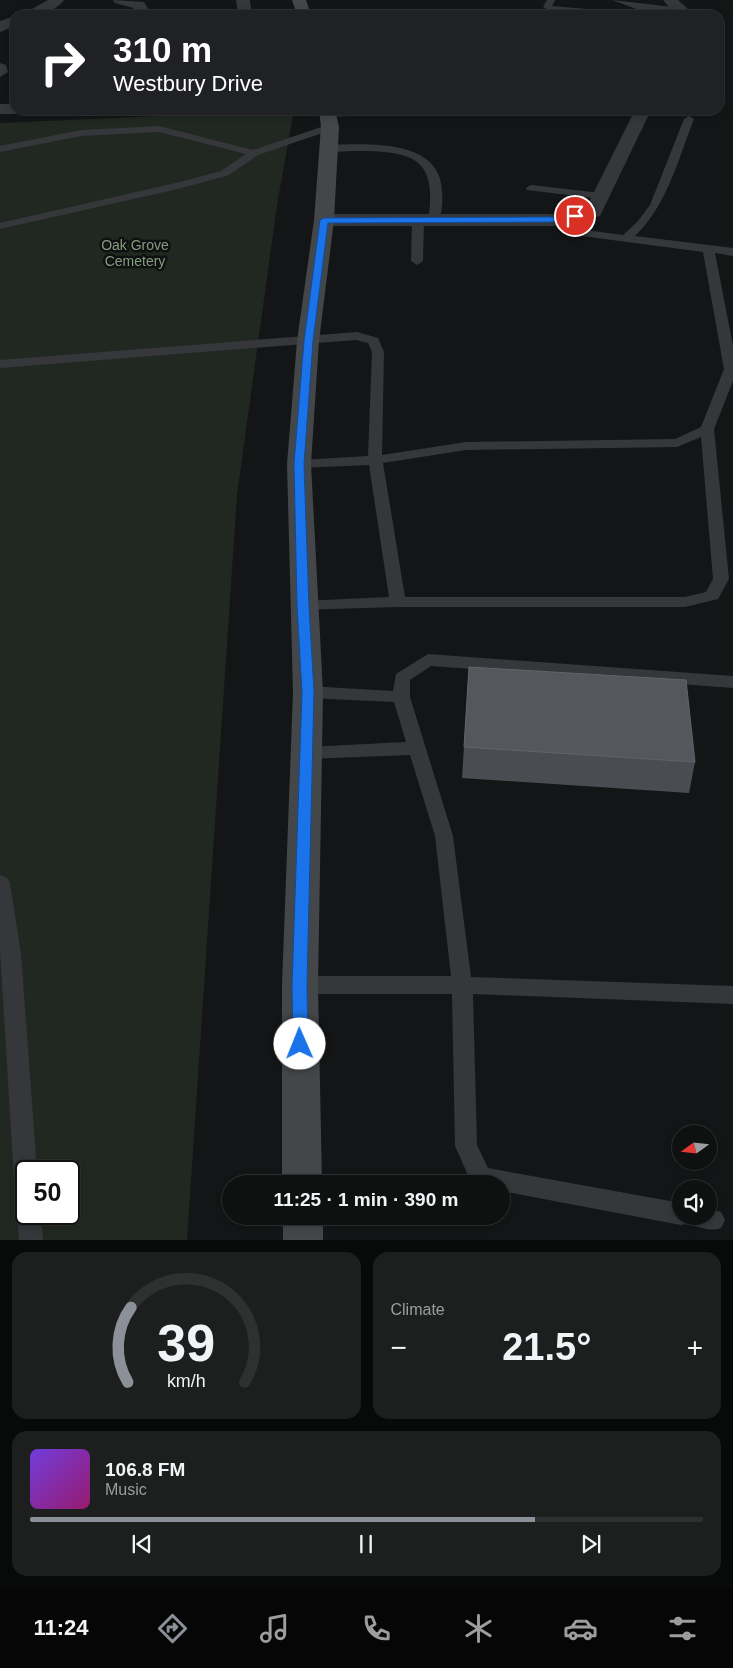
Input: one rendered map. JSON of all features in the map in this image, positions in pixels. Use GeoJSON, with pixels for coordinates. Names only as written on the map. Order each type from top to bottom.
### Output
{"type":"FeatureCollection","features":[{"type":"Feature","properties":{"kind":"main road"},"geometry":{"type":"LineString","coordinates":[[302,1175],[300,985],[308,692],[303,606],[299,464],[308,341],[324,220],[328,125]]}},
{"type":"Feature","properties":{"kind":"main road"},"geometry":{"type":"LineString","coordinates":[[302,1225],[303,1240]]}},
{"type":"Feature","properties":{"kind":"street"},"geometry":{"type":"LineString","coordinates":[[40,10],[57,0]]}},
{"type":"Feature","properties":{"kind":"street"},"geometry":{"type":"LineString","coordinates":[[120,0],[139,5],[142,10]]}},
{"type":"Feature","properties":{"kind":"street"},"geometry":{"type":"LineString","coordinates":[[670,0],[680,10]]}},
{"type":"Feature","properties":{"kind":"street"},"geometry":{"type":"LineString","coordinates":[[324,220],[557,220],[594,212],[642,115]]}},
{"type":"Feature","properties":{"kind":"lane"},"geometry":{"type":"LineString","coordinates":[[571,10],[547,7],[551,0],[610,1],[661,10]]}},
{"type":"Feature","properties":{"kind":"lane"},"geometry":{"type":"LineString","coordinates":[[0,226],[182,185],[225,173],[254,153],[328,125],[383,115]]}},
{"type":"Feature","properties":{"kind":"lane"},"geometry":{"type":"LineString","coordinates":[[625,239],[642,224],[655,205],[689,119]]}},
{"type":"Feature","properties":{"kind":"lane"},"geometry":{"type":"LineString","coordinates":[[328,125],[393,150],[410,154],[426,164],[433,173],[437,188],[426,220],[417,261]]}},
{"type":"Feature","properties":{"kind":"lane"},"geometry":{"type":"LineString","coordinates":[[0,149],[81,133],[159,129],[254,153]]}},
{"type":"Feature","properties":{"kind":"lane"},"geometry":{"type":"LineString","coordinates":[[530,188],[601,196]]}},
{"type":"Feature","properties":{"kind":"lane"},"geometry":{"type":"LineString","coordinates":[[557,220],[582,233],[733,252]]}},
{"type":"Feature","properties":{"kind":"lane"},"geometry":{"type":"LineString","coordinates":[[303,606],[398,602],[685,602],[712,595],[721,579],[707,430],[731,369],[708,249]]}},
{"type":"Feature","properties":{"kind":"lane"},"geometry":{"type":"LineString","coordinates":[[0,364],[357,336],[373,341],[378,352],[375,460],[398,602]]}},
{"type":"Feature","properties":{"kind":"lane"},"geometry":{"type":"LineString","coordinates":[[299,464],[375,460],[466,446],[677,443],[707,430]]}},
{"type":"Feature","properties":{"kind":"lane"},"geometry":{"type":"LineString","coordinates":[[672,1212],[482,1178],[466,1146],[462,985],[444,836],[402,697],[402,678],[428,660],[733,682]]}},
{"type":"Feature","properties":{"kind":"lane"},"geometry":{"type":"LineString","coordinates":[[308,692],[402,697]]}},
{"type":"Feature","properties":{"kind":"lane"},"geometry":{"type":"LineString","coordinates":[[307,753],[417,748]]}},
{"type":"Feature","properties":{"kind":"lane"},"geometry":{"type":"LineString","coordinates":[[0,883],[11,954],[25,1160]]}},
{"type":"Feature","properties":{"kind":"lane"},"geometry":{"type":"LineString","coordinates":[[300,985],[462,985],[733,996]]}},
{"type":"Feature","properties":{"kind":"lane"},"geometry":{"type":"LineString","coordinates":[[29,1225],[30,1240]]}},
{"type":"Feature","properties":{"kind":"green space","name":"Oak Grove Cemetery"},"geometry":{"type":"Polygon","coordinates":[[[181,115],[293,115],[277,205],[237,495],[187,1240],[0,1240],[0,123],[181,115]]]}},
{"type":"Feature","properties":{"kind":"building"},"geometry":{"type":"Polygon","coordinates":[[[469,667],[686,680],[695,762],[464,747],[469,667]]]}},
{"type":"Feature","properties":{"kind":"route"},"geometry":{"type":"LineString","coordinates":[[300,1044],[308,692],[303,606],[299,464],[308,341],[324,220],[557,220],[575,216]]}}]}
